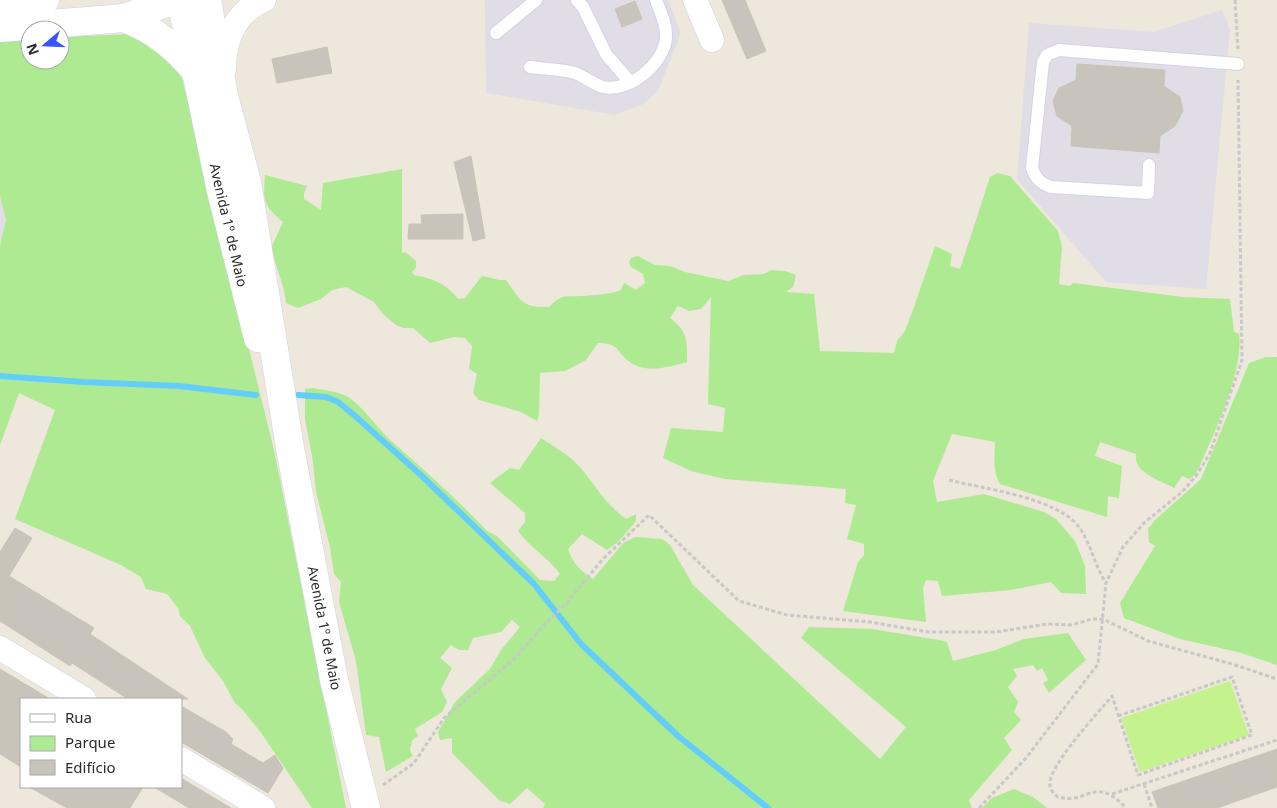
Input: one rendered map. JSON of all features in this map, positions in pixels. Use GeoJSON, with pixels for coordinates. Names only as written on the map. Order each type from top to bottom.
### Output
{"type":"FeatureCollection","features":[{"type":"Feature","properties":{"kind":"main road"},"geometry":{"type":"LineString","coordinates":[[0,9],[45,0]]}},
{"type":"Feature","properties":{"kind":"main road"},"geometry":{"type":"LineString","coordinates":[[0,28],[124,18],[175,0]]}},
{"type":"Feature","properties":{"kind":"main road","name":"Avenida 1º de Maio"},"geometry":{"type":"LineString","coordinates":[[181,0],[221,191],[246,298],[290,448]]}},
{"type":"Feature","properties":{"kind":"main road","name":"Avenida 1º de Maio"},"geometry":{"type":"LineString","coordinates":[[207,0],[224,96],[247,182],[290,448],[334,680],[362,803]]}},
{"type":"Feature","properties":{"kind":"main road"},"geometry":{"type":"LineString","coordinates":[[124,18],[144,26],[172,45],[196,72]]}},
{"type":"Feature","properties":{"kind":"street"},"geometry":{"type":"LineString","coordinates":[[224,96],[224,61],[228,36],[242,15],[264,0]]}},
{"type":"Feature","properties":{"kind":"street"},"geometry":{"type":"LineString","coordinates":[[695,0],[712,40]]}},
{"type":"Feature","properties":{"kind":"street"},"geometry":{"type":"LineString","coordinates":[[0,648],[82,698]]}},
{"type":"Feature","properties":{"kind":"street"},"geometry":{"type":"LineString","coordinates":[[182,760],[262,808]]}},
{"type":"Feature","properties":{"kind":"lane"},"geometry":{"type":"LineString","coordinates":[[496,33],[536,0]]}},
{"type":"Feature","properties":{"kind":"lane"},"geometry":{"type":"LineString","coordinates":[[576,0],[583,7],[606,54],[630,82]]}},
{"type":"Feature","properties":{"kind":"lane"},"geometry":{"type":"LineString","coordinates":[[530,67],[574,73],[602,87],[615,88],[630,82],[644,74],[658,58],[664,46],[666,36],[664,24],[656,0]]}},
{"type":"Feature","properties":{"kind":"lane"},"geometry":{"type":"LineString","coordinates":[[1149,165],[1148,193],[1051,187],[1042,184],[1036,178],[1032,168],[1043,62],[1047,55],[1059,50],[1238,64]]}},
{"type":"Feature","properties":{"kind":"path"},"geometry":{"type":"LineString","coordinates":[[978,808],[1026,758],[1098,664],[1106,583],[1123,547],[1144,523],[1182,492],[1196,476],[1210,453],[1242,360],[1238,64],[1235,0]]}},
{"type":"Feature","properties":{"kind":"path"},"geometry":{"type":"LineString","coordinates":[[950,480],[1036,502],[1064,513],[1081,529],[1097,570],[1106,583]]}},
{"type":"Feature","properties":{"kind":"path"},"geometry":{"type":"LineString","coordinates":[[362,803],[414,763],[444,718],[513,660],[544,624],[565,605],[602,560],[649,515],[739,601],[788,615],[870,622],[928,632],[962,633],[996,632],[1048,624],[1072,625],[1092,619],[1103,619],[1148,641],[1232,664],[1277,680]]}},
{"type":"Feature","properties":{"kind":"path"},"geometry":{"type":"LineString","coordinates":[[1118,716],[1232,677],[1252,735],[1138,775],[1118,716],[1112,696],[1069,746],[1050,778],[1052,791],[1058,798],[1075,798],[1095,791],[1112,795],[1126,808]]}},
{"type":"Feature","properties":{"kind":"path"},"geometry":{"type":"LineString","coordinates":[[1112,795],[1277,740]]}},
{"type":"Feature","properties":{"kind":"path"},"geometry":{"type":"LineString","coordinates":[[1144,784],[1152,808]]}},
{"type":"Feature","properties":{"kind":"shaded area"},"geometry":{"type":"Polygon","coordinates":[[[485,0],[668,0],[680,31],[679,38],[658,91],[643,104],[615,115],[486,93],[485,0]]]}},
{"type":"Feature","properties":{"kind":"shaded area"},"geometry":{"type":"Polygon","coordinates":[[[1222,10],[1230,29],[1206,289],[1106,282],[1017,179],[1029,23],[1153,32],[1222,10]]]}},
{"type":"Feature","properties":{"kind":"shaded area"},"geometry":{"type":"Polygon","coordinates":[[[0,196],[6,220],[0,245],[0,196]]]}},
{"type":"Feature","properties":{"kind":"green space"},"geometry":{"type":"Polygon","coordinates":[[[132,34],[178,66],[274,450],[346,808],[312,808],[262,734],[235,703],[223,681],[205,658],[190,626],[180,616],[178,608],[167,594],[146,589],[141,577],[121,565],[15,519],[55,410],[19,393],[0,445],[0,245],[6,220],[0,196],[0,41],[20,40],[20,70],[70,70],[70,37],[132,34]]]}},
{"type":"Feature","properties":{"kind":"green space"},"geometry":{"type":"Polygon","coordinates":[[[402,169],[402,253],[405,252],[416,261],[416,268],[412,272],[414,275],[439,282],[458,299],[465,298],[482,276],[506,280],[523,302],[540,307],[549,307],[564,297],[616,292],[621,290],[624,283],[636,290],[645,283],[643,274],[631,267],[629,262],[631,258],[638,256],[655,265],[670,266],[685,272],[728,281],[744,275],[764,274],[771,270],[785,271],[796,275],[793,287],[786,292],[814,294],[820,351],[894,353],[897,341],[905,331],[935,246],[952,254],[950,266],[960,269],[990,177],[997,173],[1010,176],[1058,231],[1062,247],[1059,284],[1070,286],[1073,283],[1183,297],[1230,299],[1234,332],[1239,334],[1237,365],[1233,382],[1220,418],[1195,475],[1189,479],[1182,476],[1174,488],[1143,471],[1136,461],[1136,454],[1100,442],[1095,456],[1122,466],[1119,498],[1108,496],[1107,517],[1000,484],[995,469],[995,442],[952,434],[933,481],[937,502],[984,494],[1044,512],[1056,519],[1075,541],[1085,566],[1086,594],[1061,593],[1051,582],[1011,590],[942,596],[938,581],[926,580],[923,588],[926,622],[843,611],[858,562],[864,555],[864,544],[847,539],[856,505],[845,503],[846,489],[725,479],[691,471],[663,458],[671,428],[723,432],[725,408],[708,404],[711,297],[701,309],[689,311],[678,306],[670,318],[680,328],[685,337],[687,362],[658,368],[643,368],[630,362],[614,346],[598,343],[586,360],[565,371],[540,373],[539,414],[537,421],[521,412],[479,400],[473,393],[477,374],[469,369],[472,346],[465,338],[454,337],[430,343],[413,328],[403,328],[396,325],[383,314],[374,302],[346,287],[332,290],[321,299],[298,308],[286,303],[282,282],[271,248],[283,222],[271,211],[266,202],[264,191],[265,175],[307,186],[304,199],[321,210],[323,183],[402,169]]]}},
{"type":"Feature","properties":{"kind":"green space"},"geometry":{"type":"Polygon","coordinates":[[[1266,357],[1277,357],[1277,665],[1238,652],[1180,639],[1124,618],[1120,603],[1155,546],[1149,542],[1148,529],[1155,520],[1201,479],[1249,363],[1266,357]]]}},
{"type":"Feature","properties":{"kind":"green space"},"geometry":{"type":"Polygon","coordinates":[[[313,388],[342,394],[357,404],[389,439],[451,495],[487,531],[497,536],[540,580],[554,581],[560,574],[518,531],[525,522],[525,513],[490,483],[510,468],[519,470],[541,438],[558,449],[580,467],[603,497],[626,519],[636,514],[636,521],[619,541],[607,550],[582,534],[568,549],[581,570],[593,579],[623,543],[635,537],[662,539],[670,545],[693,585],[880,759],[906,727],[801,638],[809,627],[872,629],[939,640],[947,642],[953,661],[996,650],[1024,639],[1068,633],[1086,660],[1049,693],[1043,683],[1048,680],[1042,668],[1037,671],[1033,665],[1013,669],[1017,676],[1008,687],[1018,702],[1014,712],[1021,720],[1004,738],[1012,750],[969,800],[972,808],[543,808],[545,804],[527,788],[510,804],[500,801],[452,753],[452,738],[440,740],[438,732],[455,702],[490,669],[501,650],[520,627],[512,620],[501,632],[473,638],[468,650],[459,650],[451,645],[440,658],[452,668],[441,689],[447,702],[442,712],[415,729],[418,736],[412,740],[410,750],[413,756],[386,772],[379,737],[366,735],[356,661],[339,602],[341,582],[334,574],[330,547],[316,492],[313,462],[305,419],[305,389],[313,388]]]}},
{"type":"Feature","properties":{"kind":"green space"},"geometry":{"type":"Polygon","coordinates":[[[1230,681],[1249,735],[1140,772],[1121,718],[1230,681]]]}},
{"type":"Feature","properties":{"kind":"green space"},"geometry":{"type":"Polygon","coordinates":[[[1014,789],[1033,797],[1047,808],[982,808],[992,798],[1014,789]]]}},
{"type":"Feature","properties":{"kind":"building"},"geometry":{"type":"Polygon","coordinates":[[[722,0],[745,0],[766,51],[747,59],[722,0]]]}},
{"type":"Feature","properties":{"kind":"building"},"geometry":{"type":"Polygon","coordinates":[[[635,1],[642,19],[622,27],[615,9],[635,1]]]}},
{"type":"Feature","properties":{"kind":"building"},"geometry":{"type":"Polygon","coordinates":[[[327,47],[332,73],[277,83],[272,59],[327,47]]]}},
{"type":"Feature","properties":{"kind":"building"},"geometry":{"type":"Polygon","coordinates":[[[1077,64],[1165,70],[1164,86],[1180,97],[1183,111],[1175,126],[1160,136],[1159,153],[1071,146],[1072,126],[1057,116],[1053,101],[1059,88],[1076,80],[1077,64]]]}},
{"type":"Feature","properties":{"kind":"building"},"geometry":{"type":"Polygon","coordinates":[[[471,156],[485,238],[473,241],[454,162],[471,156]]]}},
{"type":"Feature","properties":{"kind":"building"},"geometry":{"type":"Polygon","coordinates":[[[463,214],[463,239],[408,239],[409,224],[422,224],[421,215],[463,214]]]}},
{"type":"Feature","properties":{"kind":"building"},"geometry":{"type":"Polygon","coordinates":[[[15,528],[32,538],[9,576],[94,628],[90,634],[188,699],[126,698],[72,663],[70,666],[0,621],[0,552],[15,528]]]}},
{"type":"Feature","properties":{"kind":"building"},"geometry":{"type":"Polygon","coordinates":[[[0,669],[48,698],[20,698],[20,766],[0,754],[0,669]]]}},
{"type":"Feature","properties":{"kind":"building"},"geometry":{"type":"Polygon","coordinates":[[[182,707],[226,732],[233,739],[231,744],[263,763],[275,755],[283,768],[268,793],[182,743],[182,707]]]}},
{"type":"Feature","properties":{"kind":"building"},"geometry":{"type":"Polygon","coordinates":[[[1277,749],[1277,787],[1217,808],[1158,808],[1152,792],[1277,749]]]}},
{"type":"Feature","properties":{"kind":"building"},"geometry":{"type":"Polygon","coordinates":[[[182,779],[231,808],[189,808],[156,788],[182,788],[182,779]]]}},
{"type":"Feature","properties":{"kind":"building"},"geometry":{"type":"Polygon","coordinates":[[[31,788],[142,788],[130,808],[67,808],[31,788]]]}},
{"type":"Feature","properties":{"kind":"waterway"},"geometry":{"type":"LineString","coordinates":[[0,376],[179,386],[256,395]]}},
{"type":"Feature","properties":{"kind":"waterway"},"geometry":{"type":"LineString","coordinates":[[298,395],[326,397],[338,402],[354,415],[423,477],[534,584],[581,644],[678,736],[768,808]]}}]}
